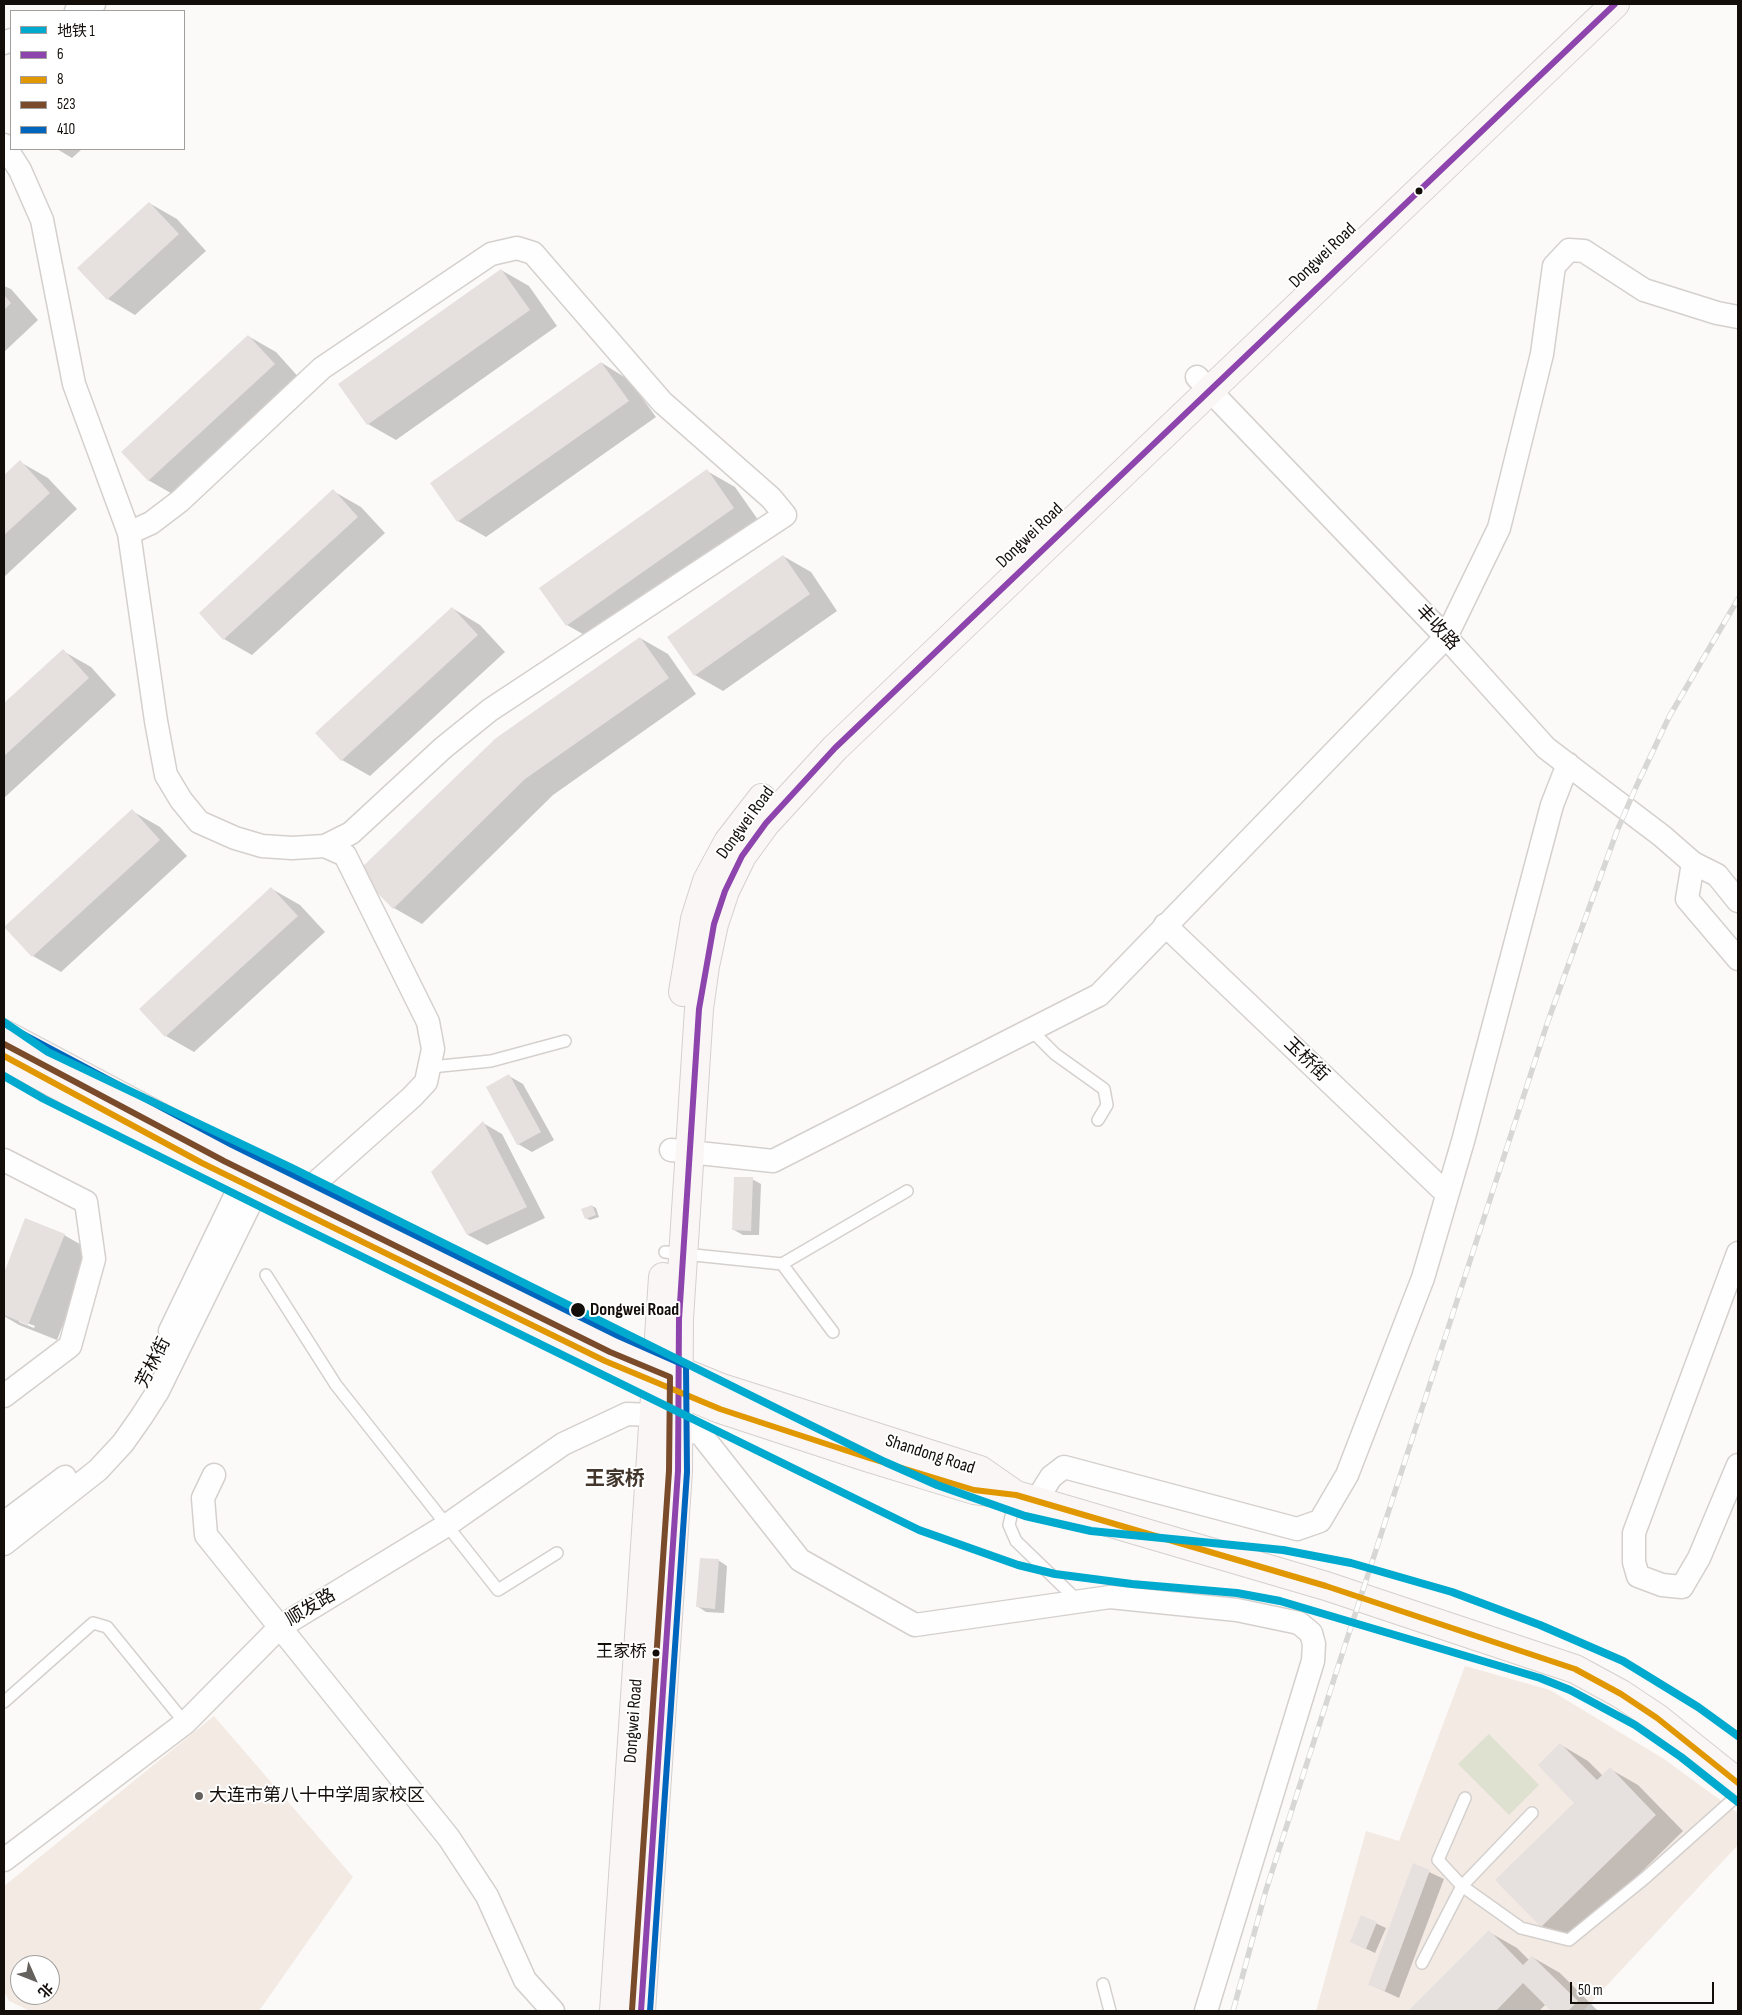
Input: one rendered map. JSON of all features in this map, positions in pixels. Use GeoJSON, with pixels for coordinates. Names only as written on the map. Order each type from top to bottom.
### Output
{"type":"FeatureCollection","features":[{"type":"Feature","properties":{"kind":"main road","name":"Dongwei Road"},"geometry":{"type":"LineString","coordinates":[[642,2011],[678,1481],[678,1431],[668,1377],[681,1150],[705,966],[717,916],[742,856],[766,823],[835,748],[1587,4]]}},
{"type":"Feature","properties":{"kind":"main road","name":"Dongwei Road"},"geometry":{"type":"LineString","coordinates":[[1204,383],[1615,4]]}},
{"type":"Feature","properties":{"kind":"main road"},"geometry":{"type":"LineString","coordinates":[[4,1034],[252,1180]]}},
{"type":"Feature","properties":{"kind":"main road"},"geometry":{"type":"LineString","coordinates":[[4,1056],[252,1180]]}},
{"type":"Feature","properties":{"kind":"main road","name":"Shandong Road"},"geometry":{"type":"LineString","coordinates":[[252,1180],[298,1199],[605,1361],[668,1377],[720,1409],[974,1490],[1026,1498],[1326,1586],[1575,1669],[1621,1694],[1657,1718],[1738,1783]]}},
{"type":"Feature","properties":{"kind":"main road","name":"Dongwei Road"},"geometry":{"type":"LineString","coordinates":[[614,2011],[654,1415],[668,1377]]}},
{"type":"Feature","properties":{"kind":"street"},"geometry":{"type":"LineString","coordinates":[[79,10],[94,4]]}},
{"type":"Feature","properties":{"kind":"street"},"geometry":{"type":"LineString","coordinates":[[4,145],[20,170],[42,220],[74,384],[129,533],[157,730],[166,775],[181,800],[199,822],[235,838],[269,846],[292,848],[325,846],[351,833],[443,748],[490,710],[785,515],[771,498],[662,402],[533,253],[517,248],[491,254],[322,368],[180,502],[151,523],[129,533]]}},
{"type":"Feature","properties":{"kind":"street"},"geometry":{"type":"LineString","coordinates":[[681,1150],[773,1161],[1099,995],[1446,637],[1499,528],[1542,354],[1554,266],[1569,250],[1584,251],[1644,290],[1717,313],[1738,317]]}},
{"type":"Feature","properties":{"kind":"street","name":"丰收路"},"geometry":{"type":"LineString","coordinates":[[1204,383],[1446,637],[1546,748],[1662,836],[1693,863],[1717,875],[1738,901]]}},
{"type":"Feature","properties":{"kind":"street"},"geometry":{"type":"LineString","coordinates":[[1026,1498],[1064,1466],[1297,1529],[1320,1521],[1347,1475],[1423,1278],[1552,806],[1568,764]]}},
{"type":"Feature","properties":{"kind":"street"},"geometry":{"type":"LineString","coordinates":[[298,1199],[412,1097],[426,1082],[433,1049],[428,1022],[345,856],[325,846]]}},
{"type":"Feature","properties":{"kind":"street"},"geometry":{"type":"LineString","coordinates":[[1693,863],[1687,899],[1738,959]]}},
{"type":"Feature","properties":{"kind":"street","name":"玉桥街"},"geometry":{"type":"LineString","coordinates":[[1165,926],[1447,1194]]}},
{"type":"Feature","properties":{"kind":"street"},"geometry":{"type":"LineString","coordinates":[[4,1160],[86,1202],[94,1259],[70,1346],[4,1396]]}},
{"type":"Feature","properties":{"kind":"street"},"geometry":{"type":"LineString","coordinates":[[4,1544],[98,1470],[123,1443],[142,1416],[158,1391],[252,1180]]}},
{"type":"Feature","properties":{"kind":"street","name":"芳林街"},"geometry":{"type":"LineString","coordinates":[[4,1523],[86,1461],[112,1432],[146,1380],[252,1180]]}},
{"type":"Feature","properties":{"kind":"street"},"geometry":{"type":"LineString","coordinates":[[1738,1253],[1634,1532],[1634,1562],[1638,1576],[1662,1585],[1682,1587],[1699,1558],[1738,1469]]}},
{"type":"Feature","properties":{"kind":"street","name":"顺发路"},"geometry":{"type":"LineString","coordinates":[[4,1860],[186,1723],[280,1627],[448,1525],[563,1444],[627,1414],[654,1415]]}},
{"type":"Feature","properties":{"kind":"street"},"geometry":{"type":"LineString","coordinates":[[678,1431],[700,1433],[800,1560],[915,1625],[1110,1597],[1237,1610],[1299,1623],[1311,1633],[1314,1644],[1313,1661],[1206,2011]]}},
{"type":"Feature","properties":{"kind":"street"},"geometry":{"type":"LineString","coordinates":[[214,1475],[203,1498],[206,1535],[449,1838],[487,1896],[525,1980],[553,2011]]}},
{"type":"Feature","properties":{"kind":"lane"},"geometry":{"type":"LineString","coordinates":[[1030,1029],[1055,1054],[1104,1089],[1107,1105],[1098,1120]]}},
{"type":"Feature","properties":{"kind":"lane"},"geometry":{"type":"LineString","coordinates":[[430,1067],[491,1061],[565,1041]]}},
{"type":"Feature","properties":{"kind":"lane"},"geometry":{"type":"LineString","coordinates":[[674,1253],[782,1264],[907,1191]]}},
{"type":"Feature","properties":{"kind":"lane"},"geometry":{"type":"LineString","coordinates":[[782,1264],[833,1332]]}},
{"type":"Feature","properties":{"kind":"lane"},"geometry":{"type":"LineString","coordinates":[[266,1275],[336,1385],[498,1590],[557,1553]]}},
{"type":"Feature","properties":{"kind":"lane"},"geometry":{"type":"LineString","coordinates":[[1026,1498],[1009,1525],[1016,1541],[1079,1602]]}},
{"type":"Feature","properties":{"kind":"lane"},"geometry":{"type":"LineString","coordinates":[[4,1702],[93,1623],[107,1627],[186,1723]]}},
{"type":"Feature","properties":{"kind":"lane"},"geometry":{"type":"LineString","coordinates":[[1465,1798],[1438,1860],[1462,1886],[1520,1928],[1569,1940],[1645,1878],[1738,1795]]}},
{"type":"Feature","properties":{"kind":"lane"},"geometry":{"type":"LineString","coordinates":[[1422,1963],[1462,1886],[1532,1813]]}},
{"type":"Feature","properties":{"kind":"lane"},"geometry":{"type":"LineString","coordinates":[[1103,1984],[1110,2011]]}},
{"type":"Feature","properties":{"kind":"shaded area"},"geometry":{"type":"Polygon","coordinates":[[[1465,1666],[1550,1690],[1664,1759],[1738,1813],[1738,1845],[1583,2011],[1316,2011],[1366,1831],[1399,1841],[1465,1666]]]}},
{"type":"Feature","properties":{"kind":"shaded area","name":"大连市第八十中学周家校区"},"geometry":{"type":"Polygon","coordinates":[[[214,1716],[353,1877],[259,2011],[30,2011],[17,2005],[60,2005],[60,1955],[10,1955],[10,2001],[4,1991],[4,1886],[214,1716]]]}},
{"type":"Feature","properties":{"kind":"green space"},"geometry":{"type":"Polygon","coordinates":[[[1489,1734],[1539,1785],[1509,1815],[1458,1764],[1489,1734]]]}},
{"type":"Feature","properties":{"kind":"building"},"geometry":{"type":"Polygon","coordinates":[[[149,202],[179,234],[107,300],[77,268],[149,202]]]}},
{"type":"Feature","properties":{"kind":"building"},"geometry":{"type":"Polygon","coordinates":[[[501,269],[530,310],[367,425],[338,384],[501,269]]]}},
{"type":"Feature","properties":{"kind":"building"},"geometry":{"type":"Polygon","coordinates":[[[4,295],[11,303],[4,310],[4,295]]]}},
{"type":"Feature","properties":{"kind":"building"},"geometry":{"type":"Polygon","coordinates":[[[248,335],[275,364],[148,481],[121,452],[248,335]]]}},
{"type":"Feature","properties":{"kind":"building"},"geometry":{"type":"Polygon","coordinates":[[[601,362],[629,401],[457,522],[430,483],[601,362]]]}},
{"type":"Feature","properties":{"kind":"building"},"geometry":{"type":"Polygon","coordinates":[[[20,460],[50,493],[4,535],[4,475],[20,460]]]}},
{"type":"Feature","properties":{"kind":"building"},"geometry":{"type":"Polygon","coordinates":[[[707,469],[734,508],[566,626],[539,588],[707,469]]]}},
{"type":"Feature","properties":{"kind":"building"},"geometry":{"type":"Polygon","coordinates":[[[333,489],[358,517],[223,640],[199,613],[333,489]]]}},
{"type":"Feature","properties":{"kind":"building"},"geometry":{"type":"Polygon","coordinates":[[[783,555],[810,594],[694,676],[667,637],[783,555]]]}},
{"type":"Feature","properties":{"kind":"building"},"geometry":{"type":"Polygon","coordinates":[[[452,607],[478,635],[341,761],[315,733],[452,607]]]}},
{"type":"Feature","properties":{"kind":"building"},"geometry":{"type":"Polygon","coordinates":[[[640,637],[669,678],[525,779],[393,909],[357,872],[496,738],[640,637]]]}},
{"type":"Feature","properties":{"kind":"building"},"geometry":{"type":"Polygon","coordinates":[[[63,649],[89,678],[4,756],[4,703],[63,649]]]}},
{"type":"Feature","properties":{"kind":"building"},"geometry":{"type":"Polygon","coordinates":[[[132,809],[160,840],[32,957],[4,927],[132,809]]]}},
{"type":"Feature","properties":{"kind":"building"},"geometry":{"type":"Polygon","coordinates":[[[271,887],[298,916],[165,1037],[139,1009],[271,887]]]}},
{"type":"Feature","properties":{"kind":"building"},"geometry":{"type":"Polygon","coordinates":[[[509,1074],[541,1132],[517,1145],[486,1087],[509,1074]]]}},
{"type":"Feature","properties":{"kind":"building"},"geometry":{"type":"Polygon","coordinates":[[[483,1121],[527,1207],[467,1235],[431,1172],[483,1121]]]}},
{"type":"Feature","properties":{"kind":"building"},"geometry":{"type":"Polygon","coordinates":[[[734,1177],[753,1177],[751,1231],[732,1230],[734,1177]]]}},
{"type":"Feature","properties":{"kind":"building"},"geometry":{"type":"Polygon","coordinates":[[[592,1205],[596,1215],[585,1219],[581,1209],[592,1205]]]}},
{"type":"Feature","properties":{"kind":"building"},"geometry":{"type":"Polygon","coordinates":[[[25,1218],[65,1234],[28,1325],[4,1315],[4,1273],[25,1218]]]}},
{"type":"Feature","properties":{"kind":"building"},"geometry":{"type":"Polygon","coordinates":[[[700,1558],[719,1559],[715,1609],[696,1607],[700,1558]]]}},
{"type":"Feature","properties":{"kind":"building"},"geometry":{"type":"Polygon","coordinates":[[[1560,1743],[1597,1780],[1610,1767],[1656,1815],[1541,1927],[1495,1880],[1574,1803],[1538,1765],[1560,1743]]]}},
{"type":"Feature","properties":{"kind":"building"},"geometry":{"type":"Polygon","coordinates":[[[1413,1863],[1430,1870],[1385,1991],[1368,1985],[1413,1863]]]}},
{"type":"Feature","properties":{"kind":"building"},"geometry":{"type":"Polygon","coordinates":[[[1361,1915],[1377,1922],[1366,1949],[1350,1942],[1361,1915]]]}},
{"type":"Feature","properties":{"kind":"building"},"geometry":{"type":"Polygon","coordinates":[[[1489,1930],[1523,1965],[1532,1956],[1578,2001],[1568,2011],[1551,2011],[1523,1983],[1496,2011],[1408,2011],[1489,1930]]]}},
{"type":"Feature","properties":{"kind":"railway"},"geometry":{"type":"LineString","coordinates":[[1233,2011],[1266,1890],[1548,1021],[1617,831],[1636,787],[1669,717],[1738,599]]}},
{"type":"Feature","properties":{"kind":"metro line","name":"1"},"geometry":{"type":"LineString","coordinates":[[4,1022],[48,1052],[292,1168],[885,1462],[937,1485],[1025,1516],[1091,1531],[1283,1550],[1351,1563],[1452,1592],[1540,1625],[1623,1661],[1698,1707],[1738,1736]]}},
{"type":"Feature","properties":{"kind":"metro line","name":"1"},"geometry":{"type":"LineString","coordinates":[[4,1076],[44,1099],[275,1214],[919,1530],[1018,1565],[1055,1574],[1132,1584],[1237,1593],[1280,1601],[1540,1678],[1570,1690],[1635,1725],[1681,1757],[1738,1802]]}},
{"type":"Feature","properties":{"kind":"transit line","name":"6"},"geometry":{"type":"LineString","coordinates":[[641,2011],[678,1471],[679,1319],[699,1009],[714,924],[725,891],[742,856],[766,823],[835,748],[1615,4]]}},
{"type":"Feature","properties":{"kind":"transit line","name":"410"},"geometry":{"type":"LineString","coordinates":[[8,1026],[232,1145],[618,1336],[686,1366],[687,1472],[650,2011]]}},
{"type":"Feature","properties":{"kind":"transit line","name":"523"},"geometry":{"type":"LineString","coordinates":[[4,1044],[224,1161],[610,1352],[670,1377],[669,1471],[632,2010]]}},
{"type":"Feature","properties":{"kind":"transit line","name":"8"},"geometry":{"type":"LineString","coordinates":[[4,1056],[202,1163],[605,1361],[720,1409],[866,1457],[974,1490],[1016,1495],[1326,1586],[1575,1669],[1621,1694],[1657,1718],[1738,1783]]}},
{"type":"Feature","properties":{"kind":"place","name":"Dongwei Road"},"geometry":{"type":"Point","coordinates":[578,1310]}},
{"type":"Feature","properties":{"kind":"place","name":"王家桥"},"geometry":{"type":"Point","coordinates":[656,1653]}},
{"type":"Feature","properties":{"kind":"place","name":"大连市第八十中学周家校区"},"geometry":{"type":"Point","coordinates":[199,1796]}},
{"type":"Feature","properties":{"kind":"district","name":"王家桥"},"geometry":{"type":"Point","coordinates":[615,1480]}}]}
